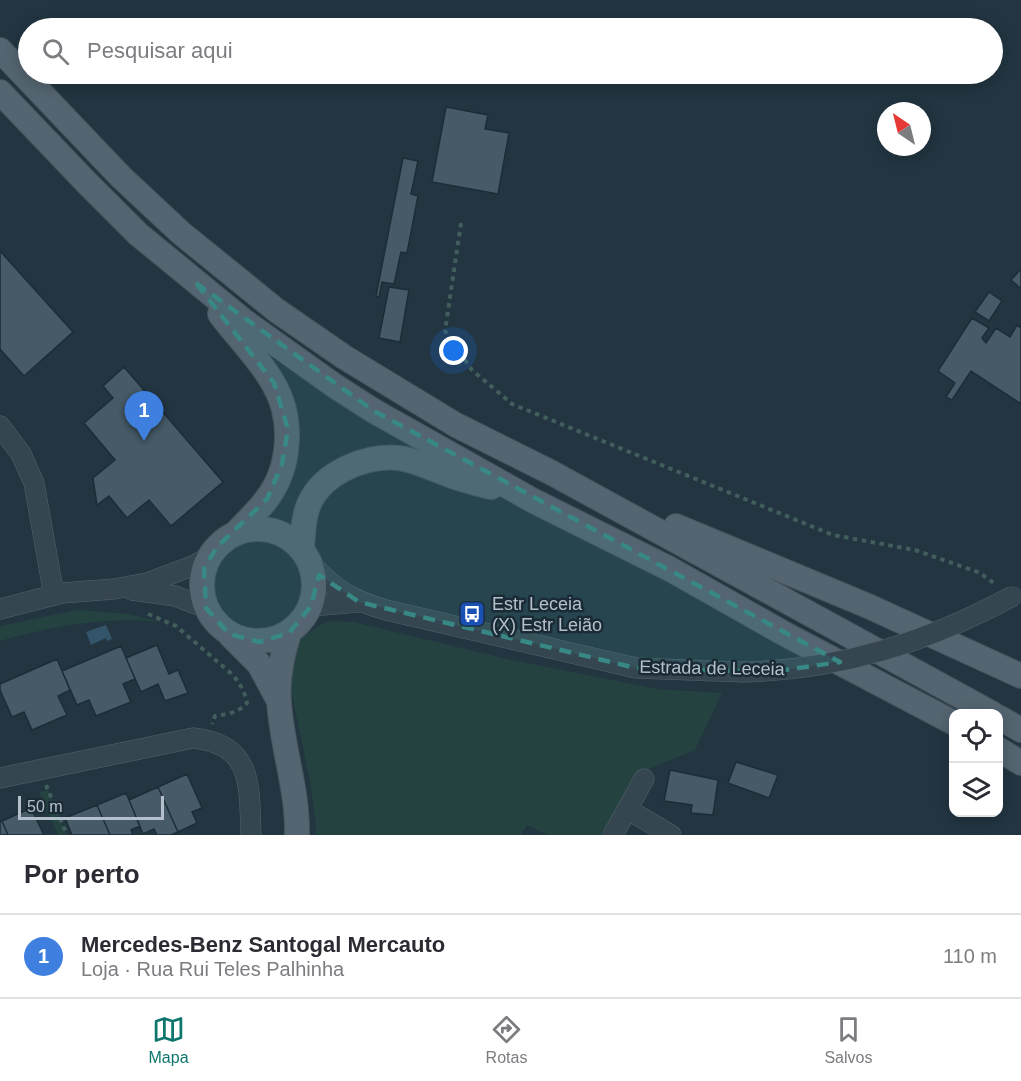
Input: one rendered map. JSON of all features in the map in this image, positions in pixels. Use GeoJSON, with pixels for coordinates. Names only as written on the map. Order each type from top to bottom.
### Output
{"type":"FeatureCollection","features":[{"type":"Feature","properties":{"kind":"main road"},"geometry":{"type":"LineString","coordinates":[[0,50],[18,69]]}},
{"type":"Feature","properties":{"kind":"main road"},"geometry":{"type":"LineString","coordinates":[[33,84],[147,202],[213,260],[276,310],[344,357],[456,425],[552,473],[984,709]]}},
{"type":"Feature","properties":{"kind":"main road"},"geometry":{"type":"LineString","coordinates":[[0,92],[138,234],[243,321],[335,386],[374,411],[532,500],[670,569],[785,634],[949,720]]}},
{"type":"Feature","properties":{"kind":"main road"},"geometry":{"type":"LineString","coordinates":[[196,283],[274,383],[285,412],[288,429],[286,448],[276,482],[267,499],[235,534]]}},
{"type":"Feature","properties":{"kind":"main road"},"geometry":{"type":"LineString","coordinates":[[229,634],[244,640],[259,642],[274,640],[289,633],[302,621],[311,606],[314,592],[314,578],[306,556],[305,517],[309,503],[319,489],[332,478],[363,461],[399,458],[417,462],[532,500]]}},
{"type":"Feature","properties":{"kind":"main road"},"geometry":{"type":"LineString","coordinates":[[552,473],[621,500],[695,535],[868,606],[1021,676]]}},
{"type":"Feature","properties":{"kind":"main road"},"geometry":{"type":"LineString","coordinates":[[279,701],[259,664],[216,623],[206,608],[202,595],[204,568],[210,556],[225,540],[249,530],[264,529],[278,532],[291,539],[306,556]]}},
{"type":"Feature","properties":{"kind":"main road"},"geometry":{"type":"LineString","coordinates":[[289,633],[281,661],[279,701],[297,815],[297,835]]}},
{"type":"Feature","properties":{"kind":"main road"},"geometry":{"type":"LineString","coordinates":[[1003,719],[1021,730]]}},
{"type":"Feature","properties":{"kind":"main road"},"geometry":{"type":"LineString","coordinates":[[1003,752],[1021,763]]}},
{"type":"Feature","properties":{"kind":"street"},"geometry":{"type":"LineString","coordinates":[[0,426],[21,454],[34,483],[54,595]]}},
{"type":"Feature","properties":{"kind":"street"},"geometry":{"type":"LineString","coordinates":[[0,609],[54,595],[147,583],[210,556]]}},
{"type":"Feature","properties":{"kind":"street","name":"Estrada de Leceia"},"geometry":{"type":"LineString","coordinates":[[306,556],[337,589],[359,602],[636,668],[771,672],[827,665],[946,630],[1017,593]]}},
{"type":"Feature","properties":{"kind":"street"},"geometry":{"type":"LineString","coordinates":[[114,589],[175,596],[206,608]]}},
{"type":"Feature","properties":{"kind":"street","name":"Estrada de Leceia"},"geometry":{"type":"LineString","coordinates":[[311,606],[359,602]]}},
{"type":"Feature","properties":{"kind":"street"},"geometry":{"type":"LineString","coordinates":[[0,778],[194,738],[207,739],[235,755],[245,770],[249,790],[250,835]]}},
{"type":"Feature","properties":{"kind":"street"},"geometry":{"type":"LineString","coordinates":[[613,835],[644,779]]}},
{"type":"Feature","properties":{"kind":"street"},"geometry":{"type":"LineString","coordinates":[[627,809],[671,835]]}},
{"type":"Feature","properties":{"kind":"path"},"geometry":{"type":"LineString","coordinates":[[461,223],[446,331],[472,370],[512,404],[833,535],[915,550],[980,573],[1017,593]]}},
{"type":"Feature","properties":{"kind":"path"},"geometry":{"type":"LineString","coordinates":[[143,612],[176,626],[233,675],[246,695],[247,703],[243,708],[214,716],[207,739]]}},
{"type":"Feature","properties":{"kind":"path"},"geometry":{"type":"LineString","coordinates":[[40,771],[67,835]]}},
{"type":"Feature","properties":{"kind":"highlighted area"},"geometry":{"type":"Polygon","coordinates":[[[196,283],[374,411],[840,662],[771,672],[636,668],[359,602],[319,575],[311,606],[289,633],[259,642],[229,634],[206,608],[204,568],[217,547],[267,499],[282,464],[288,429],[274,383],[196,283]]]}},
{"type":"Feature","properties":{"kind":"green space"},"geometry":{"type":"Polygon","coordinates":[[[78,610],[129,614],[157,622],[118,620],[78,624],[0,641],[0,626],[78,610]]]}},
{"type":"Feature","properties":{"kind":"green space"},"geometry":{"type":"Polygon","coordinates":[[[333,621],[354,622],[507,659],[657,689],[722,693],[695,750],[637,774],[607,835],[548,835],[527,825],[521,835],[315,835],[316,823],[309,776],[289,681],[295,648],[302,637],[322,624],[333,621]]]}},
{"type":"Feature","properties":{"kind":"green space"},"geometry":{"type":"Polygon","coordinates":[[[48,790],[67,835],[58,835],[39,792],[48,790]]]}},
{"type":"Feature","properties":{"kind":"water"},"geometry":{"type":"Polygon","coordinates":[[[106,625],[112,639],[107,641],[106,638],[91,645],[86,632],[106,625]]]}},
{"type":"Feature","properties":{"kind":"building"},"geometry":{"type":"Polygon","coordinates":[[[446,107],[488,115],[485,129],[509,133],[498,194],[432,182],[446,107]]]}},
{"type":"Feature","properties":{"kind":"building"},"geometry":{"type":"Polygon","coordinates":[[[403,158],[418,161],[411,194],[418,196],[407,253],[401,252],[394,284],[382,282],[379,297],[376,296],[403,158]]]}},
{"type":"Feature","properties":{"kind":"building"},"geometry":{"type":"Polygon","coordinates":[[[0,251],[73,332],[24,376],[0,349],[0,251]]]}},
{"type":"Feature","properties":{"kind":"building"},"geometry":{"type":"Polygon","coordinates":[[[1021,269],[1021,289],[1011,280],[1021,269]]]}},
{"type":"Feature","properties":{"kind":"building"},"geometry":{"type":"Polygon","coordinates":[[[389,287],[409,290],[400,342],[379,338],[389,287]]]}},
{"type":"Feature","properties":{"kind":"building"},"geometry":{"type":"Polygon","coordinates":[[[989,292],[1002,301],[989,321],[975,312],[989,292]]]}},
{"type":"Feature","properties":{"kind":"building"},"geometry":{"type":"Polygon","coordinates":[[[972,318],[989,328],[982,338],[986,343],[996,328],[1010,337],[1017,325],[1021,328],[1021,404],[971,371],[952,400],[946,397],[955,383],[938,371],[972,318]]]}},
{"type":"Feature","properties":{"kind":"building"},"geometry":{"type":"Polygon","coordinates":[[[124,367],[223,482],[171,526],[149,500],[127,518],[109,496],[97,505],[93,478],[115,460],[84,423],[113,398],[103,386],[124,367]]]}},
{"type":"Feature","properties":{"kind":"building"},"geometry":{"type":"Polygon","coordinates":[[[157,645],[169,674],[178,670],[188,693],[165,701],[158,684],[141,692],[126,658],[157,645]]]}},
{"type":"Feature","properties":{"kind":"building"},"geometry":{"type":"Polygon","coordinates":[[[121,646],[135,679],[123,684],[131,702],[96,716],[89,700],[77,705],[62,671],[121,646]]]}},
{"type":"Feature","properties":{"kind":"building"},"geometry":{"type":"Polygon","coordinates":[[[57,659],[70,690],[58,696],[67,715],[32,730],[24,712],[12,717],[0,690],[0,684],[57,659]]]}},
{"type":"Feature","properties":{"kind":"building"},"geometry":{"type":"Polygon","coordinates":[[[736,762],[778,775],[769,798],[728,783],[736,762]]]}},
{"type":"Feature","properties":{"kind":"building"},"geometry":{"type":"Polygon","coordinates":[[[670,770],[718,780],[713,815],[691,813],[692,805],[664,801],[670,770]]]}},
{"type":"Feature","properties":{"kind":"building"},"geometry":{"type":"Polygon","coordinates":[[[187,774],[202,808],[192,812],[197,823],[178,832],[158,787],[187,774]]]}},
{"type":"Feature","properties":{"kind":"building"},"geometry":{"type":"Polygon","coordinates":[[[158,787],[178,832],[171,835],[157,835],[154,829],[143,834],[129,800],[158,787]]]}},
{"type":"Feature","properties":{"kind":"building"},"geometry":{"type":"Polygon","coordinates":[[[126,793],[140,826],[131,830],[133,835],[110,835],[97,805],[126,793]]]}},
{"type":"Feature","properties":{"kind":"building"},"geometry":{"type":"Polygon","coordinates":[[[97,805],[110,835],[72,835],[65,818],[97,805]]]}},
{"type":"Feature","properties":{"kind":"building"},"geometry":{"type":"Polygon","coordinates":[[[31,808],[44,835],[8,835],[2,821],[31,808]]]}},
{"type":"Feature","properties":{"kind":"building"},"geometry":{"type":"Polygon","coordinates":[[[2,821],[8,835],[0,835],[0,822],[2,821]]]}},
{"type":"Feature","properties":{"kind":"place","name":"Mercedes-Benz Santogal Mercauto"},"geometry":{"type":"Point","coordinates":[144,441]}},
{"type":"Feature","properties":{"kind":"place","name":"Estr Leceia (X) Estr Leião"},"geometry":{"type":"Point","coordinates":[472,614]}}]}
